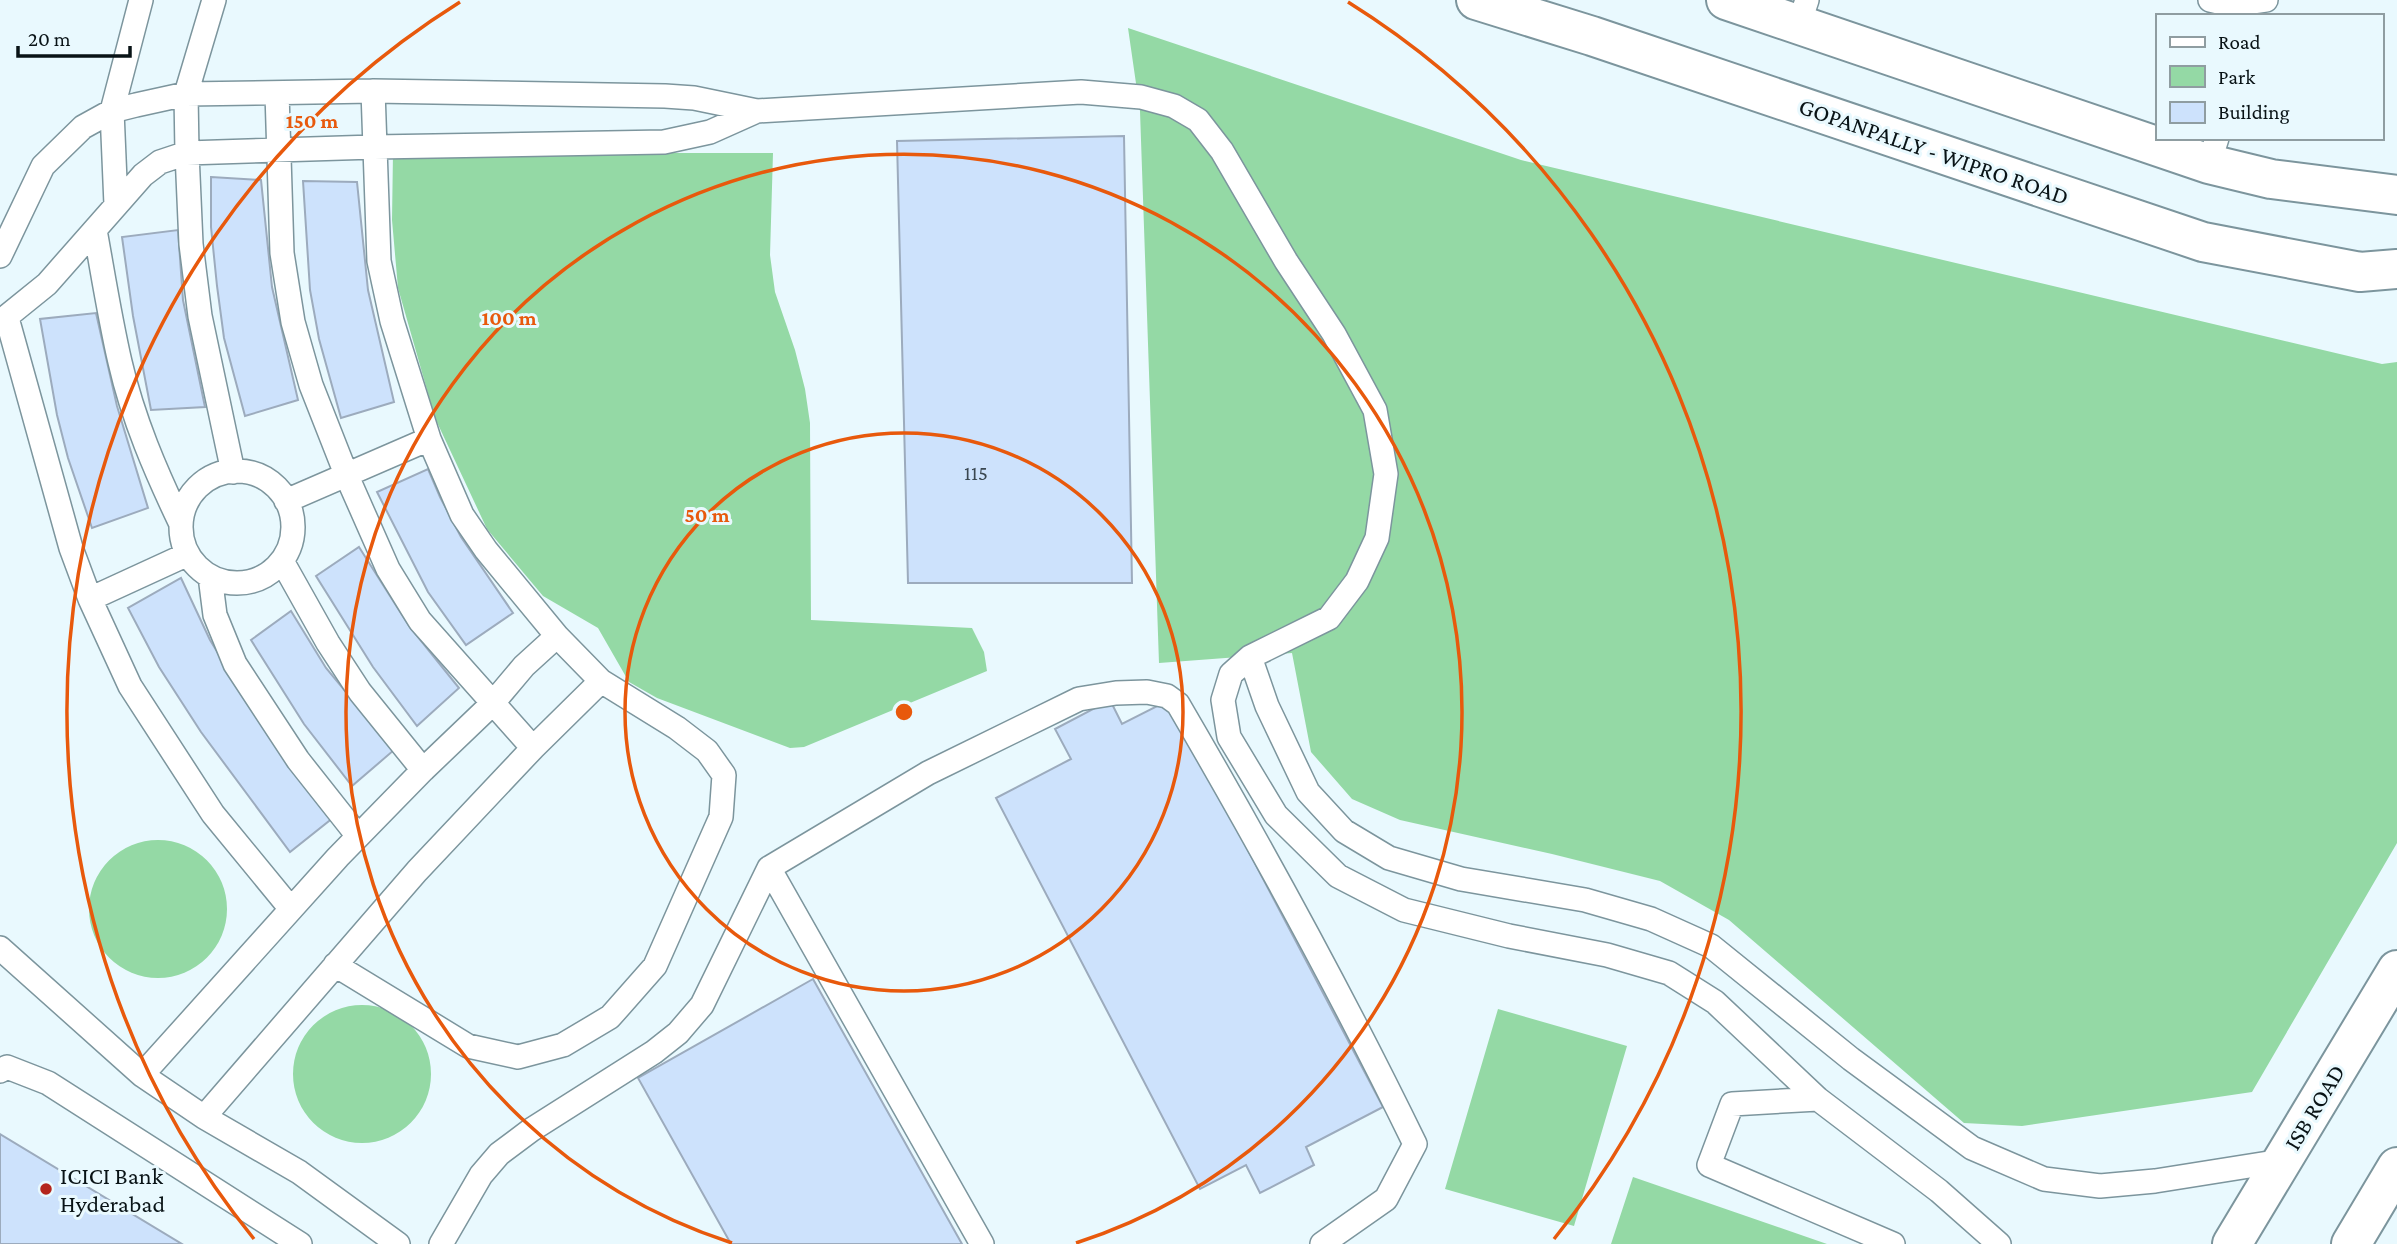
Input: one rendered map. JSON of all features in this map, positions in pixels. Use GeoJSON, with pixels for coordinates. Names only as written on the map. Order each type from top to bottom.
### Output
{"type":"FeatureCollection","features":[{"type":"Feature","properties":{"kind":"main road","name":"GOPANPALLY - WIPRO ROAD"},"geometry":{"type":"LineString","coordinates":[[1476,0],[1592,36],[2203,242],[2360,272],[2397,269]]}},
{"type":"Feature","properties":{"kind":"main road"},"geometry":{"type":"LineString","coordinates":[[1726,0],[1803,12],[2156,132]]}},
{"type":"Feature","properties":{"kind":"main road"},"geometry":{"type":"LineString","coordinates":[[2181,140],[2213,151],[2270,179],[2397,195]]}},
{"type":"Feature","properties":{"kind":"main road","name":"ISB ROAD"},"geometry":{"type":"LineString","coordinates":[[2232,1244],[2397,970]]}},
{"type":"Feature","properties":{"kind":"main road"},"geometry":{"type":"LineString","coordinates":[[2351,1244],[2397,1167]]}},
{"type":"Feature","properties":{"kind":"lane"},"geometry":{"type":"LineString","coordinates":[[116,205],[112,111],[141,0]]}},
{"type":"Feature","properties":{"kind":"lane"},"geometry":{"type":"LineString","coordinates":[[214,0],[186,94],[187,153],[191,244],[200,316],[233,472]]}},
{"type":"Feature","properties":{"kind":"lane"},"geometry":{"type":"LineString","coordinates":[[2210,0],[2231,5],[2263,6]]}},
{"type":"Feature","properties":{"kind":"lane"},"geometry":{"type":"LineString","coordinates":[[0,256],[43,166],[83,127],[112,111],[186,94],[373,91],[665,96],[694,98],[757,111],[1081,92],[1141,97],[1174,106],[1198,120],[1222,152],[1286,261],[1334,334],[1375,410],[1385,474],[1377,538],[1357,581],[1329,618],[1250,657],[1231,674],[1223,700],[1229,737],[1276,815],[1338,876],[1404,910],[1509,936],[1607,955],[1669,973],[1714,1002],[1818,1099],[1939,1191],[1999,1244]]}},
{"type":"Feature","properties":{"kind":"lane"},"geometry":{"type":"LineString","coordinates":[[335,965],[468,1046],[518,1057],[564,1045],[610,1017],[655,966],[721,817],[724,775],[708,751],[677,728],[601,681],[557,636],[486,550],[462,515],[429,439],[392,321],[379,261],[373,91]]}},
{"type":"Feature","properties":{"kind":"lane"},"geometry":{"type":"LineString","coordinates":[[276,93],[282,253],[293,322],[311,386],[388,569],[420,621],[533,748]]}},
{"type":"Feature","properties":{"kind":"lane"},"geometry":{"type":"LineString","coordinates":[[291,909],[213,814],[130,686],[90,599],[71,548],[3,320],[47,284],[143,175],[160,162],[187,153],[374,146],[664,142],[710,132],[757,111]]}},
{"type":"Feature","properties":{"kind":"lane"},"geometry":{"type":"LineString","coordinates":[[94,230],[120,363],[156,472],[181,524]]}},
{"type":"Feature","properties":{"kind":"lane"},"geometry":{"type":"LineString","coordinates":[[286,501],[429,439]]}},
{"type":"Feature","properties":{"kind":"lane"},"geometry":{"type":"LineString","coordinates":[[233,472],[249,473],[276,488],[286,501],[293,531],[282,561],[264,576],[241,583],[225,582],[209,576],[197,567],[182,539],[184,508],[192,494],[203,483],[217,475],[233,472]]}},
{"type":"Feature","properties":{"kind":"lane"},"geometry":{"type":"LineString","coordinates":[[90,599],[188,554]]}},
{"type":"Feature","properties":{"kind":"lane"},"geometry":{"type":"LineString","coordinates":[[282,561],[359,692],[423,769]]}},
{"type":"Feature","properties":{"kind":"lane"},"geometry":{"type":"LineString","coordinates":[[209,576],[215,615],[235,664],[299,760],[358,836]]}},
{"type":"Feature","properties":{"kind":"lane"},"geometry":{"type":"LineString","coordinates":[[142,1075],[358,836],[423,769],[492,704],[524,666],[557,636]]}},
{"type":"Feature","properties":{"kind":"lane"},"geometry":{"type":"LineString","coordinates":[[1250,657],[1267,706],[1308,792],[1344,831],[1388,859],[1461,879],[1585,900],[1650,919],[1711,946],[1851,1059],[1972,1148],[2044,1179],[2100,1186],[2155,1181],[2281,1161]]}},
{"type":"Feature","properties":{"kind":"lane"},"geometry":{"type":"LineString","coordinates":[[204,1117],[417,871],[533,748],[601,681]]}},
{"type":"Feature","properties":{"kind":"lane"},"geometry":{"type":"LineString","coordinates":[[441,1244],[481,1175],[499,1154],[531,1129],[653,1052],[678,1033],[702,1005],[769,868],[928,773],[1079,699],[1116,693],[1147,692],[1167,696],[1178,704],[1266,856],[1376,1063],[1415,1144],[1385,1199],[1322,1244]]}},
{"type":"Feature","properties":{"kind":"lane"},"geometry":{"type":"LineString","coordinates":[[769,868],[982,1244]]}},
{"type":"Feature","properties":{"kind":"lane"},"geometry":{"type":"LineString","coordinates":[[0,948],[142,1075],[204,1117],[299,1171],[398,1244]]}},
{"type":"Feature","properties":{"kind":"lane"},"geometry":{"type":"LineString","coordinates":[[0,1071],[7,1067],[48,1083],[300,1244]]}},
{"type":"Feature","properties":{"kind":"lane"},"geometry":{"type":"LineString","coordinates":[[1818,1099],[1732,1104],[1709,1165],[1893,1244]]}},
{"type":"Feature","properties":{"kind":"green space"},"geometry":{"type":"Polygon","coordinates":[[[1128,28],[1521,160],[2382,364],[2397,362],[2397,843],[2252,1092],[2022,1126],[1964,1123],[1729,920],[1660,881],[1400,820],[1352,799],[1311,752],[1292,653],[1159,663],[1140,111],[1128,28]]]}},
{"type":"Feature","properties":{"kind":"green space"},"geometry":{"type":"Polygon","coordinates":[[[393,153],[773,153],[770,255],[775,292],[795,350],[810,423],[811,620],[972,628],[984,652],[987,671],[804,747],[790,748],[657,698],[629,682],[598,628],[543,596],[487,529],[435,418],[398,288],[392,220],[393,153]]]}},
{"type":"Feature","properties":{"kind":"green space"},"geometry":{"type":"Polygon","coordinates":[[[158,840],[185,845],[207,860],[222,882],[227,909],[222,936],[207,958],[185,973],[158,978],[131,973],[109,958],[94,936],[89,909],[94,882],[109,860],[131,845],[158,840]]]}},
{"type":"Feature","properties":{"kind":"green space"},"geometry":{"type":"Polygon","coordinates":[[[362,1005],[389,1010],[411,1025],[426,1047],[431,1074],[426,1101],[411,1123],[389,1138],[362,1143],[335,1138],[313,1123],[298,1101],[293,1074],[298,1047],[313,1025],[335,1010],[362,1005]]]}},
{"type":"Feature","properties":{"kind":"green space"},"geometry":{"type":"Polygon","coordinates":[[[1498,1009],[1627,1046],[1574,1226],[1445,1189],[1498,1009]]]}},
{"type":"Feature","properties":{"kind":"green space"},"geometry":{"type":"Polygon","coordinates":[[[1633,1177],[1827,1244],[1611,1244],[1633,1177]]]}},
{"type":"Feature","properties":{"kind":"building"},"geometry":{"type":"Polygon","coordinates":[[[1124,136],[1132,583],[908,583],[897,141],[1124,136]]]}},
{"type":"Feature","properties":{"kind":"building"},"geometry":{"type":"Polygon","coordinates":[[[211,177],[261,180],[272,287],[298,400],[245,416],[224,338],[211,227],[211,177]]]}},
{"type":"Feature","properties":{"kind":"building"},"geometry":{"type":"Polygon","coordinates":[[[303,181],[357,182],[368,290],[394,402],[341,418],[319,339],[310,290],[303,181]]]}},
{"type":"Feature","properties":{"kind":"building"},"geometry":{"type":"Polygon","coordinates":[[[178,230],[183,300],[205,407],[151,410],[133,316],[122,237],[178,230]]]}},
{"type":"Feature","properties":{"kind":"building"},"geometry":{"type":"Polygon","coordinates":[[[96,313],[117,406],[148,508],[92,528],[68,458],[57,415],[40,319],[96,313]]]}},
{"type":"Feature","properties":{"kind":"building"},"geometry":{"type":"Polygon","coordinates":[[[428,469],[461,537],[513,613],[466,645],[428,592],[377,492],[428,469]]]}},
{"type":"Feature","properties":{"kind":"building"},"geometry":{"type":"Polygon","coordinates":[[[359,547],[409,626],[459,688],[417,726],[373,667],[316,576],[359,547]]]}},
{"type":"Feature","properties":{"kind":"building"},"geometry":{"type":"Polygon","coordinates":[[[181,578],[210,640],[245,697],[334,817],[290,852],[201,732],[159,667],[128,608],[181,578]]]}},
{"type":"Feature","properties":{"kind":"building"},"geometry":{"type":"Polygon","coordinates":[[[291,611],[326,668],[394,750],[352,786],[304,724],[251,640],[291,611]]]}},
{"type":"Feature","properties":{"kind":"building"},"geometry":{"type":"Polygon","coordinates":[[[1110,700],[1122,724],[1169,700],[1383,1107],[1306,1147],[1314,1165],[1260,1193],[1246,1165],[1200,1189],[996,798],[1071,759],[1055,729],[1110,700]]]}},
{"type":"Feature","properties":{"kind":"building"},"geometry":{"type":"Polygon","coordinates":[[[813,979],[962,1244],[731,1244],[638,1078],[813,979]]]}},
{"type":"Feature","properties":{"kind":"building","name":"ICICI Bank Hyderabad"},"geometry":{"type":"Polygon","coordinates":[[[0,1134],[182,1244],[0,1244],[0,1134]]]}},
{"type":"Feature","properties":{"kind":"place","name":"ICICI Bank Hyderabad"},"geometry":{"type":"Point","coordinates":[46,1189]}}]}
